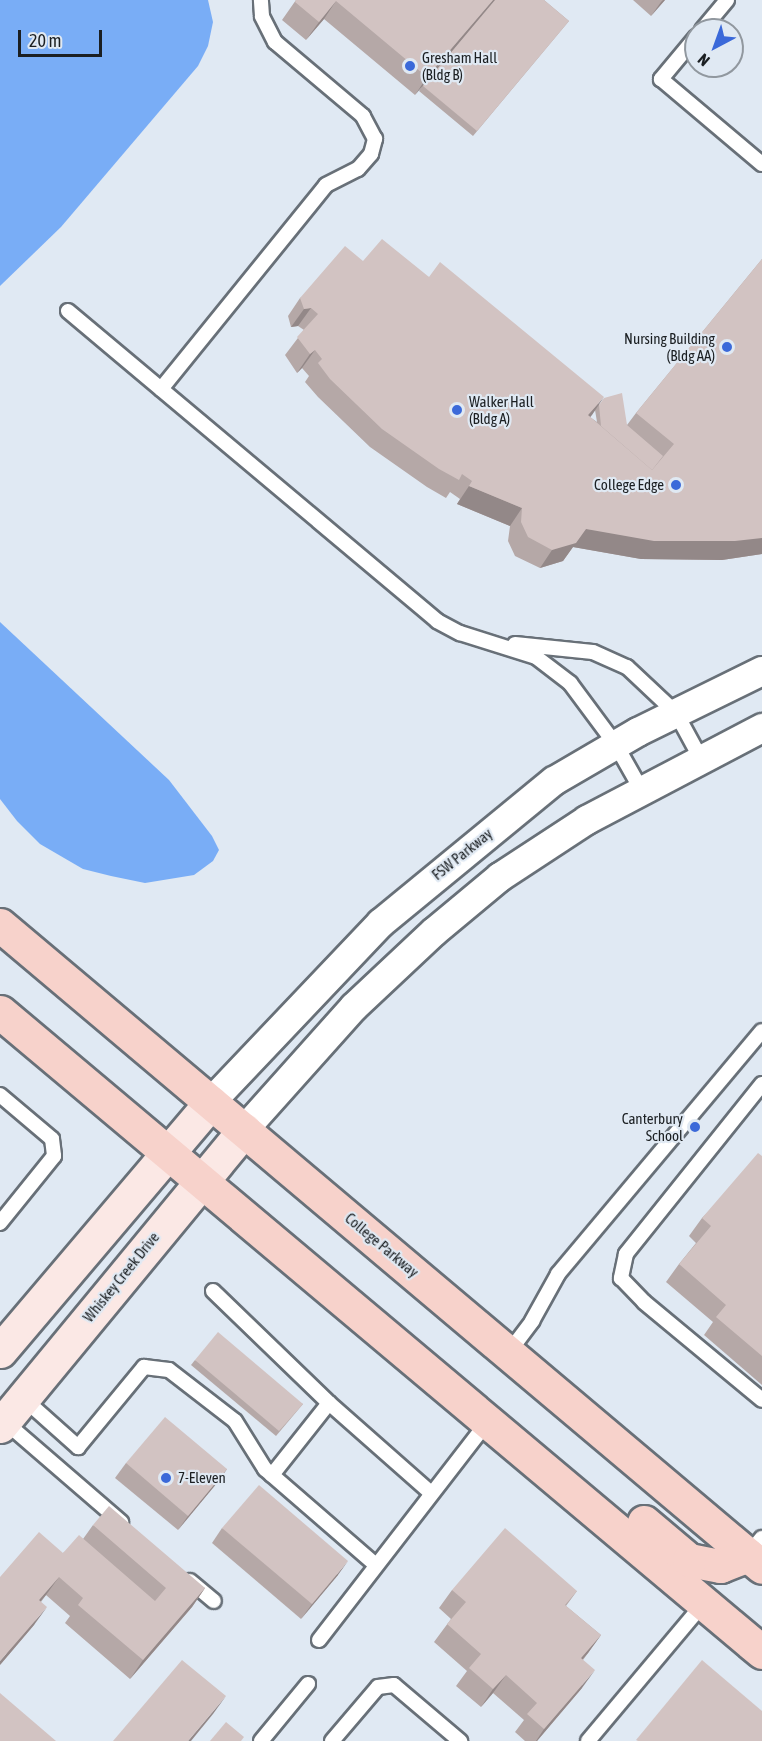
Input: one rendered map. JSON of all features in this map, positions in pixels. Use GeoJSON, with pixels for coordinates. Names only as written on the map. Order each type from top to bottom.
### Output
{"type":"FeatureCollection","features":[{"type":"Feature","properties":{"kind":"main road","name":"College Parkway"},"geometry":{"type":"LineString","coordinates":[[0,925],[509,1352],[757,1553]]}},
{"type":"Feature","properties":{"kind":"main road"},"geometry":{"type":"LineString","coordinates":[[0,1012],[168,1150],[762,1652]]}},
{"type":"Feature","properties":{"kind":"main road"},"geometry":{"type":"LineString","coordinates":[[521,1448],[586,1473],[689,1560],[720,1566],[757,1553]]}},
{"type":"Feature","properties":{"kind":"street","name":"FSW Parkway"},"geometry":{"type":"LineString","coordinates":[[211,1102],[381,923],[554,781],[676,713],[762,671]]}},
{"type":"Feature","properties":{"kind":"street"},"geometry":{"type":"LineString","coordinates":[[244,1130],[354,1007],[434,932],[500,877],[587,820],[762,728]]}},
{"type":"Feature","properties":{"kind":"street"},"geometry":{"type":"LineString","coordinates":[[0,1351],[211,1102]]}},
{"type":"Feature","properties":{"kind":"street","name":"Whiskey Creek Drive"},"geometry":{"type":"LineString","coordinates":[[9,1415],[201,1179],[244,1130]]}},
{"type":"Feature","properties":{"kind":"lane"},"geometry":{"type":"LineString","coordinates":[[161,389],[326,185],[358,169],[371,154],[375,139],[363,116],[275,42],[262,16],[261,0]]}},
{"type":"Feature","properties":{"kind":"lane"},"geometry":{"type":"LineString","coordinates":[[712,18],[727,0]]}},
{"type":"Feature","properties":{"kind":"lane"},"geometry":{"type":"LineString","coordinates":[[684,51],[661,79],[762,164]]}},
{"type":"Feature","properties":{"kind":"lane"},"geometry":{"type":"LineString","coordinates":[[68,311],[437,621],[460,633],[497,642],[536,657],[570,682],[616,745],[642,791]]}},
{"type":"Feature","properties":{"kind":"lane"},"geometry":{"type":"LineString","coordinates":[[497,642],[593,652],[627,667],[676,713],[701,759]]}},
{"type":"Feature","properties":{"kind":"lane"},"geometry":{"type":"LineString","coordinates":[[509,1352],[532,1322],[558,1274],[762,1031]]}},
{"type":"Feature","properties":{"kind":"lane"},"geometry":{"type":"LineString","coordinates":[[762,1084],[626,1254],[621,1278],[644,1302],[762,1400]]}},
{"type":"Feature","properties":{"kind":"lane"},"geometry":{"type":"LineString","coordinates":[[0,1095],[52,1139],[54,1156],[0,1223]]}},
{"type":"Feature","properties":{"kind":"lane"},"geometry":{"type":"LineString","coordinates":[[213,1291],[329,1403],[431,1493]]}},
{"type":"Feature","properties":{"kind":"lane"},"geometry":{"type":"LineString","coordinates":[[9,1415],[78,1447],[144,1367],[169,1370],[235,1421],[272,1475],[376,1564]]}},
{"type":"Feature","properties":{"kind":"lane"},"geometry":{"type":"LineString","coordinates":[[272,1475],[329,1403]]}},
{"type":"Feature","properties":{"kind":"lane"},"geometry":{"type":"LineString","coordinates":[[9,1415],[135,1534]]}},
{"type":"Feature","properties":{"kind":"lane"},"geometry":{"type":"LineString","coordinates":[[319,1640],[488,1420]]}},
{"type":"Feature","properties":{"kind":"lane"},"geometry":{"type":"LineString","coordinates":[[179,1571],[214,1601]]}},
{"type":"Feature","properties":{"kind":"lane"},"geometry":{"type":"LineString","coordinates":[[588,1741],[704,1603]]}},
{"type":"Feature","properties":{"kind":"lane"},"geometry":{"type":"LineString","coordinates":[[261,1741],[308,1684]]}},
{"type":"Feature","properties":{"kind":"lane"},"geometry":{"type":"LineString","coordinates":[[332,1741],[378,1687],[394,1685],[460,1741]]}},
{"type":"Feature","properties":{"kind":"water"},"geometry":{"type":"Polygon","coordinates":[[[0,0],[208,0],[213,22],[208,46],[198,66],[61,227],[0,286],[0,0]]]}},
{"type":"Feature","properties":{"kind":"water"},"geometry":{"type":"Polygon","coordinates":[[[0,622],[169,780],[212,836],[219,850],[213,861],[194,875],[145,883],[83,869],[40,844],[17,821],[0,799],[0,622]]]}},
{"type":"Feature","properties":{"kind":"building","name":"Gresham Hall (Bldg B)"},"geometry":{"type":"Polygon","coordinates":[[[296,0],[493,0],[427,77],[336,1],[319,22],[295,2],[296,0]]]}},
{"type":"Feature","properties":{"kind":"building"},"geometry":{"type":"Polygon","coordinates":[[[495,0],[544,0],[569,21],[477,131],[423,86],[495,0]]]}},
{"type":"Feature","properties":{"kind":"building"},"geometry":{"type":"Polygon","coordinates":[[[382,239],[429,277],[440,262],[604,397],[588,415],[652,470],[674,444],[636,413],[762,259],[762,538],[735,541],[654,541],[586,529],[576,543],[552,550],[528,537],[521,522],[522,508],[469,486],[472,481],[462,474],[459,480],[439,469],[382,429],[330,379],[318,363],[322,359],[315,350],[310,354],[297,337],[318,314],[311,308],[304,309],[300,298],[345,246],[363,261],[382,239]]]}},
{"type":"Feature","properties":{"kind":"building"},"geometry":{"type":"Polygon","coordinates":[[[622,393],[627,425],[663,456],[652,470],[601,426],[599,405],[604,398],[622,393]]]}},
{"type":"Feature","properties":{"kind":"building"},"geometry":{"type":"Polygon","coordinates":[[[758,1153],[762,1156],[762,1356],[716,1317],[726,1305],[679,1264],[711,1226],[702,1218],[758,1153]]]}},
{"type":"Feature","properties":{"kind":"building"},"geometry":{"type":"Polygon","coordinates":[[[218,1332],[303,1404],[279,1431],[195,1360],[218,1332]]]}},
{"type":"Feature","properties":{"kind":"building"},"geometry":{"type":"Polygon","coordinates":[[[165,1417],[227,1469],[188,1516],[126,1463],[165,1417]]]}},
{"type":"Feature","properties":{"kind":"building"},"geometry":{"type":"Polygon","coordinates":[[[259,1485],[348,1561],[312,1604],[222,1528],[259,1485]]]}},
{"type":"Feature","properties":{"kind":"building"},"geometry":{"type":"Polygon","coordinates":[[[109,1506],[205,1588],[143,1660],[78,1605],[83,1598],[59,1577],[39,1600],[47,1607],[0,1661],[0,1577],[39,1532],[63,1553],[79,1535],[155,1601],[166,1588],[93,1525],[109,1506]]]}},
{"type":"Feature","properties":{"kind":"building"},"geometry":{"type":"Polygon","coordinates":[[[505,1528],[577,1591],[565,1605],[601,1635],[581,1658],[595,1670],[544,1729],[527,1714],[537,1703],[506,1675],[493,1689],[469,1668],[481,1654],[447,1624],[466,1602],[452,1590],[505,1528]]]}},
{"type":"Feature","properties":{"kind":"building"},"geometry":{"type":"Polygon","coordinates":[[[182,1660],[226,1696],[188,1741],[113,1741],[182,1660]]]}},
{"type":"Feature","properties":{"kind":"building"},"geometry":{"type":"Polygon","coordinates":[[[702,1660],[762,1711],[762,1741],[636,1740],[702,1660]]]}},
{"type":"Feature","properties":{"kind":"building"},"geometry":{"type":"Polygon","coordinates":[[[0,1693],[56,1741],[0,1741],[0,1693]]]}},
{"type":"Feature","properties":{"kind":"building"},"geometry":{"type":"Polygon","coordinates":[[[226,1722],[244,1737],[241,1741],[210,1741],[226,1722]]]}},
{"type":"Feature","properties":{"kind":"place","name":"Gresham Hall (Bldg B)"},"geometry":{"type":"Point","coordinates":[410,66]}},
{"type":"Feature","properties":{"kind":"place","name":"Nursing Building (Bldg AA)"},"geometry":{"type":"Point","coordinates":[727,347]}},
{"type":"Feature","properties":{"kind":"place","name":"Walker Hall (Bldg A)"},"geometry":{"type":"Point","coordinates":[457,410]}},
{"type":"Feature","properties":{"kind":"place","name":"College Edge"},"geometry":{"type":"Point","coordinates":[676,485]}},
{"type":"Feature","properties":{"kind":"place","name":"Canterbury School"},"geometry":{"type":"Point","coordinates":[695,1127]}},
{"type":"Feature","properties":{"kind":"place","name":"7-Eleven"},"geometry":{"type":"Point","coordinates":[166,1478]}}]}
